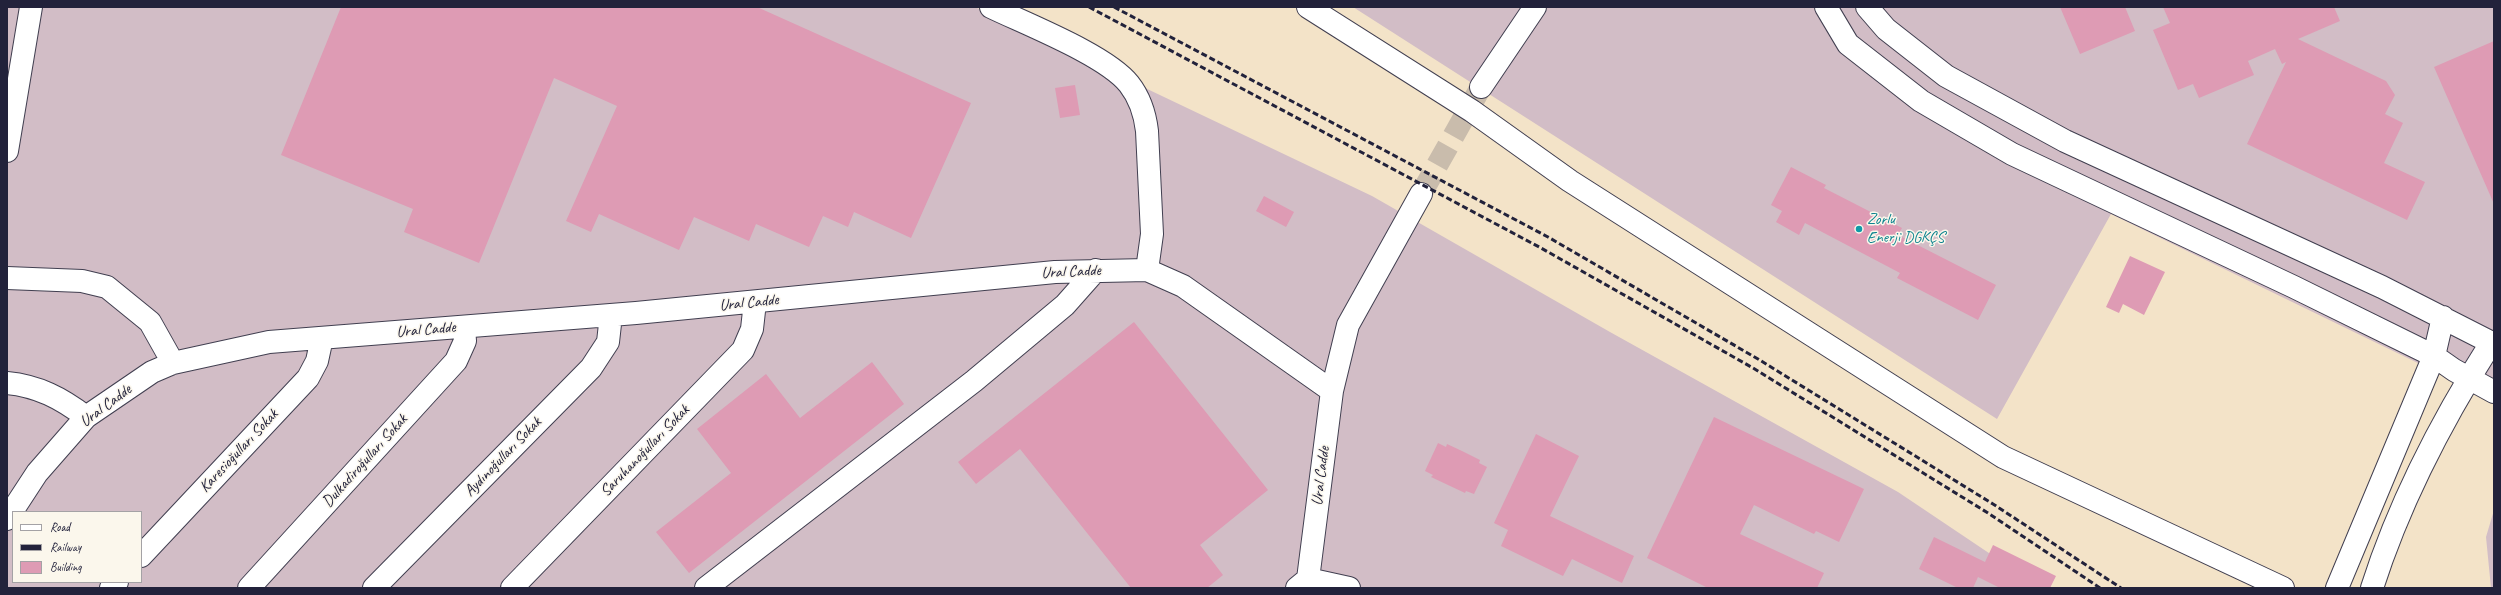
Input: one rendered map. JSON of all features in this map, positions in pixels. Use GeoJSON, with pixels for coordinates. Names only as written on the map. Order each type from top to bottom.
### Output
{"type":"FeatureCollection","features":[{"type":"Feature","properties":{"kind":"street"},"geometry":{"type":"LineString","coordinates":[[7,151],[32,7]]}},
{"type":"Feature","properties":{"kind":"street"},"geometry":{"type":"LineString","coordinates":[[991,7],[1069,44],[1108,66],[1128,83],[1136,93],[1146,118],[1147,131],[1152,234],[1147,270]]}},
{"type":"Feature","properties":{"kind":"street"},"geometry":{"type":"LineString","coordinates":[[1308,7],[1472,111],[1570,181],[2003,457],[2283,588]]}},
{"type":"Feature","properties":{"kind":"street"},"geometry":{"type":"LineString","coordinates":[[1481,87],[1535,7]]}},
{"type":"Feature","properties":{"kind":"street"},"geometry":{"type":"LineString","coordinates":[[1826,7],[1848,44],[1921,101],[1999,146],[2434,356],[2494,392]]}},
{"type":"Feature","properties":{"kind":"street"},"geometry":{"type":"LineString","coordinates":[[1866,7],[1886,29],[1946,76],[2065,141],[2233,217],[2443,317],[2493,343],[2469,378],[2423,459],[2384,551],[2372,588]]}},
{"type":"Feature","properties":{"kind":"street"},"geometry":{"type":"LineString","coordinates":[[1332,391],[1348,326],[1421,194]]}},
{"type":"Feature","properties":{"kind":"street"},"geometry":{"type":"LineString","coordinates":[[706,588],[974,381],[1065,305],[1096,270]]}},
{"type":"Feature","properties":{"kind":"street","name":"Ural Cadde"},"geometry":{"type":"LineString","coordinates":[[12,511],[37,473],[86,417],[152,372],[173,363],[269,342],[611,315],[1055,272],[1147,270],[1183,286],[1332,391],[1302,584]]}},
{"type":"Feature","properties":{"kind":"street"},"geometry":{"type":"LineString","coordinates":[[7,278],[82,281],[107,287],[150,322],[173,363]]}},
{"type":"Feature","properties":{"kind":"street","name":"Saruhanoğulları Sokak"},"geometry":{"type":"LineString","coordinates":[[512,588],[742,350],[752,328],[755,302]]}},
{"type":"Feature","properties":{"kind":"street","name":"Aydınoğulları Sokak"},"geometry":{"type":"LineString","coordinates":[[374,588],[591,368],[608,342],[611,315]]}},
{"type":"Feature","properties":{"kind":"street"},"geometry":{"type":"LineString","coordinates":[[2337,588],[2434,356],[2443,317]]}},
{"type":"Feature","properties":{"kind":"street","name":"Dulkadiroğulları Sokak"},"geometry":{"type":"LineString","coordinates":[[249,588],[456,361],[465,341],[464,327]]}},
{"type":"Feature","properties":{"kind":"street","name":"Karesioğulları Sokak"},"geometry":{"type":"LineString","coordinates":[[142,555],[308,378],[317,362],[322,338]]}},
{"type":"Feature","properties":{"kind":"street"},"geometry":{"type":"LineString","coordinates":[[7,383],[43,390],[66,401],[86,417]]}},
{"type":"Feature","properties":{"kind":"street"},"geometry":{"type":"LineString","coordinates":[[1302,584],[1348,588]]}},
{"type":"Feature","properties":{"kind":"shaded area"},"geometry":{"type":"Polygon","coordinates":[[[7,7],[975,7],[1372,196],[1610,332],[1898,492],[2041,588],[7,588],[7,7]]]}},
{"type":"Feature","properties":{"kind":"shaded area"},"geometry":{"type":"Polygon","coordinates":[[[1353,7],[2494,7],[2494,400],[2111,214],[1997,419],[1353,7]]]}},
{"type":"Feature","properties":{"kind":"shaded area"},"geometry":{"type":"Polygon","coordinates":[[[2494,510],[2494,588],[2491,588],[2486,537],[2494,510]]]}},
{"type":"Feature","properties":{"kind":"building"},"geometry":{"type":"Polygon","coordinates":[[[341,7],[757,7],[971,103],[911,238],[854,212],[848,227],[823,216],[809,247],[756,224],[749,241],[694,217],[679,250],[599,214],[591,232],[566,221],[617,106],[554,78],[479,263],[404,232],[413,209],[281,155],[341,7]]]}},
{"type":"Feature","properties":{"kind":"building"},"geometry":{"type":"Polygon","coordinates":[[[2060,7],[2125,7],[2135,31],[2080,54],[2060,7]]]}},
{"type":"Feature","properties":{"kind":"building"},"geometry":{"type":"Polygon","coordinates":[[[2163,7],[2334,7],[2340,21],[2298,39],[2386,81],[2395,95],[2385,114],[2403,123],[2384,163],[2425,182],[2407,220],[2247,144],[2286,62],[2282,64],[2275,49],[2248,61],[2254,75],[2199,98],[2193,84],[2178,90],[2153,30],[2170,23],[2163,7]]]}},
{"type":"Feature","properties":{"kind":"building"},"geometry":{"type":"Polygon","coordinates":[[[2494,41],[2494,204],[2434,67],[2494,41]]]}},
{"type":"Feature","properties":{"kind":"building"},"geometry":{"type":"Polygon","coordinates":[[[1075,85],[1080,115],[1060,118],[1055,88],[1075,85]]]}},
{"type":"Feature","properties":{"kind":"building"},"geometry":{"type":"Polygon","coordinates":[[[1791,167],[1826,185],[1824,188],[1902,228],[1898,235],[1996,285],[1978,320],[1897,278],[1900,273],[1805,223],[1799,235],[1776,222],[1782,211],[1771,205],[1791,167]]]}},
{"type":"Feature","properties":{"kind":"building"},"geometry":{"type":"Polygon","coordinates":[[[1264,196],[1294,212],[1286,227],[1256,211],[1264,196]]]}},
{"type":"Feature","properties":{"kind":"building"},"geometry":{"type":"Polygon","coordinates":[[[2130,256],[2165,272],[2144,315],[2123,304],[2119,313],[2106,307],[2130,256]]]}},
{"type":"Feature","properties":{"kind":"building"},"geometry":{"type":"Polygon","coordinates":[[[1134,322],[1268,490],[1200,545],[1223,575],[1207,588],[1131,588],[1020,449],[976,484],[958,462],[1134,322]]]}},
{"type":"Feature","properties":{"kind":"building"},"geometry":{"type":"Polygon","coordinates":[[[872,362],[904,404],[689,573],[656,532],[731,473],[697,429],[766,374],[800,418],[872,362]]]}},
{"type":"Feature","properties":{"kind":"building"},"geometry":{"type":"Polygon","coordinates":[[[1714,417],[1864,489],[1839,542],[1816,531],[1814,534],[1754,505],[1740,534],[1824,573],[1817,588],[1708,588],[1647,558],[1714,417]]]}},
{"type":"Feature","properties":{"kind":"building"},"geometry":{"type":"Polygon","coordinates":[[[1536,434],[1579,456],[1550,516],[1634,556],[1622,583],[1572,559],[1563,576],[1501,546],[1508,530],[1494,523],[1536,434]]]}},
{"type":"Feature","properties":{"kind":"building"},"geometry":{"type":"Polygon","coordinates":[[[1438,443],[1446,447],[1447,444],[1462,451],[1480,460],[1479,463],[1487,467],[1474,494],[1466,491],[1465,493],[1431,477],[1433,475],[1425,471],[1438,443]]]}},
{"type":"Feature","properties":{"kind":"building"},"geometry":{"type":"Polygon","coordinates":[[[1934,537],[1985,562],[1993,545],[2056,576],[2050,588],[2000,588],[1978,577],[1973,588],[1958,588],[1919,569],[1934,537]]]}},
{"type":"Feature","properties":{"kind":"tunnel"},"geometry":{"type":"LineString","coordinates":[[1421,194],[1481,87]]}},
{"type":"Feature","properties":{"kind":"railway"},"geometry":{"type":"LineString","coordinates":[[1089,7],[1541,248],[1753,368],[1988,513],[2100,588]]}},
{"type":"Feature","properties":{"kind":"railway"},"geometry":{"type":"LineString","coordinates":[[1114,7],[1548,237],[1758,359],[1993,504],[2121,588]]}},
{"type":"Feature","properties":{"kind":"place","name":"Zorlu Enerji DGKÇS"},"geometry":{"type":"Point","coordinates":[1859,229]}}]}
